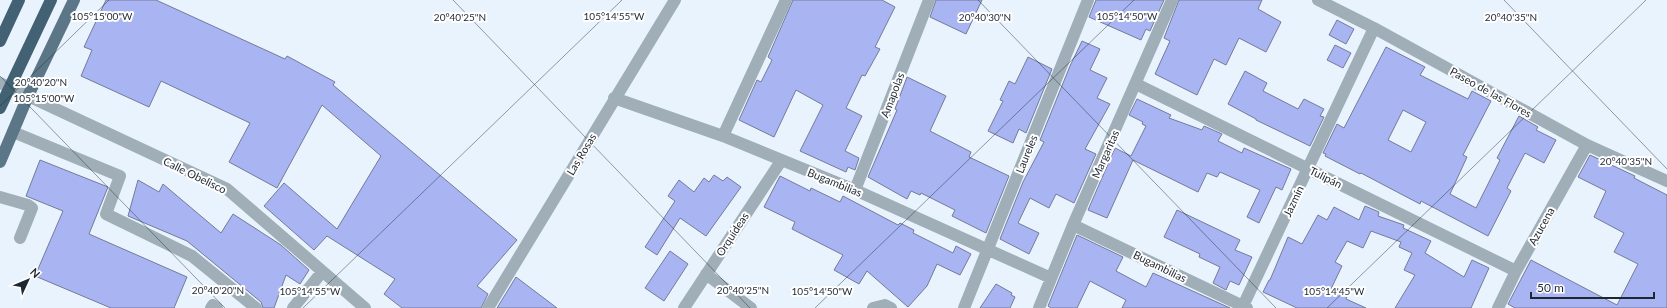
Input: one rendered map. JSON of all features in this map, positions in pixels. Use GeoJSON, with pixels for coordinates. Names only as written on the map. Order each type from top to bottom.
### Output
{"type":"FeatureCollection","features":[{"type":"Feature","properties":{"kind":"highway"},"geometry":{"type":"LineString","coordinates":[[0,41],[19,0]]}},
{"type":"Feature","properties":{"kind":"highway"},"geometry":{"type":"LineString","coordinates":[[0,108],[5,85],[51,0]]}},
{"type":"Feature","properties":{"kind":"main road"},"geometry":{"type":"LineString","coordinates":[[0,162],[28,96],[74,0]]}},
{"type":"Feature","properties":{"kind":"street","name":"Las Rosas"},"geometry":{"type":"LineString","coordinates":[[488,308],[674,0]]}},
{"type":"Feature","properties":{"kind":"street"},"geometry":{"type":"LineString","coordinates":[[723,136],[786,0]]}},
{"type":"Feature","properties":{"kind":"street","name":"Amapolas"},"geometry":{"type":"LineString","coordinates":[[855,190],[929,0]]}},
{"type":"Feature","properties":{"kind":"street","name":"Laureles"},"geometry":{"type":"LineString","coordinates":[[964,308],[1088,0]]}},
{"type":"Feature","properties":{"kind":"street","name":"Margaritas"},"geometry":{"type":"LineString","coordinates":[[1039,308],[1073,225],[1172,0]]}},
{"type":"Feature","properties":{"kind":"street","name":"Paseo de las Flores"},"geometry":{"type":"LineString","coordinates":[[1318,0],[1374,28],[1587,145],[1667,181]]}},
{"type":"Feature","properties":{"kind":"street","name":"Jazmín"},"geometry":{"type":"LineString","coordinates":[[1244,307],[1374,28]]}},
{"type":"Feature","properties":{"kind":"street","name":"Tulipán"},"geometry":{"type":"LineString","coordinates":[[1136,84],[1516,271]]}},
{"type":"Feature","properties":{"kind":"street","name":"Calle Obelisco"},"geometry":{"type":"LineString","coordinates":[[5,85],[227,189],[365,308]]}},
{"type":"Feature","properties":{"kind":"street","name":"Bugambilias"},"geometry":{"type":"LineString","coordinates":[[614,98],[723,136],[855,190],[1051,278]]}},
{"type":"Feature","properties":{"kind":"street"},"geometry":{"type":"LineString","coordinates":[[13,132],[120,176],[106,214],[192,256],[256,308]]}},
{"type":"Feature","properties":{"kind":"street","name":"Azucena"},"geometry":{"type":"LineString","coordinates":[[1498,308],[1516,271],[1587,145]]}},
{"type":"Feature","properties":{"kind":"street","name":"Orquídeas"},"geometry":{"type":"LineString","coordinates":[[684,308],[781,161]]}},
{"type":"Feature","properties":{"kind":"street"},"geometry":{"type":"LineString","coordinates":[[0,196],[32,208],[20,238]]}},
{"type":"Feature","properties":{"kind":"street","name":"Bugambilias"},"geometry":{"type":"LineString","coordinates":[[1073,225],[1244,307]]}},
{"type":"Feature","properties":{"kind":"street"},"geometry":{"type":"LineString","coordinates":[[293,308],[322,272]]}},
{"type":"Feature","properties":{"kind":"street"},"geometry":{"type":"LineString","coordinates":[[706,274],[751,308]]}},
{"type":"Feature","properties":{"kind":"street"},"geometry":{"type":"LineString","coordinates":[[211,308],[213,305],[217,308]]}},
{"type":"Feature","properties":{"kind":"street"},"geometry":{"type":"LineString","coordinates":[[873,308],[885,305],[891,308]]}},
{"type":"Feature","properties":{"kind":"building"},"geometry":{"type":"Polygon","coordinates":[[[106,0],[156,0],[285,59],[287,56],[335,82],[333,85],[517,240],[477,286],[488,294],[481,308],[402,308],[384,294],[395,279],[327,236],[314,250],[264,206],[284,183],[337,229],[381,156],[322,105],[277,188],[229,162],[250,123],[161,81],[149,107],[81,76],[92,50],[84,47],[106,0]]]}},
{"type":"Feature","properties":{"kind":"building"},"geometry":{"type":"Polygon","coordinates":[[[793,0],[882,0],[895,7],[875,47],[880,49],[865,76],[862,75],[846,108],[862,116],[845,151],[859,158],[855,170],[848,167],[846,172],[800,151],[823,105],[796,90],[774,137],[739,120],[757,80],[761,82],[772,60],[768,57],[793,0]]]}},
{"type":"Feature","properties":{"kind":"building"},"geometry":{"type":"Polygon","coordinates":[[[936,0],[982,0],[966,34],[930,17],[936,0]]]}},
{"type":"Feature","properties":{"kind":"building"},"geometry":{"type":"Polygon","coordinates":[[[1096,0],[1164,0],[1150,31],[1146,29],[1141,40],[1089,17],[1096,0]]]}},
{"type":"Feature","properties":{"kind":"building"},"geometry":{"type":"Polygon","coordinates":[[[1179,0],[1262,0],[1258,9],[1281,22],[1266,52],[1239,38],[1226,65],[1214,59],[1197,95],[1155,74],[1170,41],[1164,38],[1179,0]]]}},
{"type":"Feature","properties":{"kind":"building"},"geometry":{"type":"Polygon","coordinates":[[[1337,20],[1354,29],[1346,44],[1329,35],[1337,20]]]}},
{"type":"Feature","properties":{"kind":"building"},"geometry":{"type":"Polygon","coordinates":[[[1082,41],[1100,49],[1090,70],[1107,78],[1097,98],[1110,104],[1085,149],[1096,154],[1074,203],[1056,194],[1049,208],[1030,198],[1018,223],[1039,233],[1029,254],[1000,239],[1023,182],[1044,142],[1040,140],[1070,66],[1082,41]]]}},
{"type":"Feature","properties":{"kind":"building"},"geometry":{"type":"Polygon","coordinates":[[[1335,45],[1351,53],[1343,68],[1327,60],[1335,45]]]}},
{"type":"Feature","properties":{"kind":"building"},"geometry":{"type":"Polygon","coordinates":[[[1386,47],[1425,67],[1420,75],[1468,99],[1472,91],[1491,101],[1463,155],[1467,157],[1450,194],[1476,208],[1500,160],[1497,158],[1519,116],[1538,127],[1536,130],[1556,140],[1544,163],[1525,153],[1507,188],[1511,191],[1488,236],[1421,201],[1420,204],[1325,156],[1326,154],[1323,153],[1337,124],[1344,128],[1386,47]],[[1403,110],[1388,140],[1411,152],[1426,122],[1403,110]]]}},
{"type":"Feature","properties":{"kind":"building"},"geometry":{"type":"Polygon","coordinates":[[[1028,57],[1052,69],[1026,133],[1019,129],[1013,143],[988,131],[1003,101],[1000,100],[1009,81],[1015,84],[1028,57]]]}},
{"type":"Feature","properties":{"kind":"building"},"geometry":{"type":"Polygon","coordinates":[[[1245,71],[1267,83],[1263,91],[1298,109],[1304,99],[1324,109],[1320,116],[1324,117],[1310,146],[1256,120],[1228,104],[1245,71]]]}},
{"type":"Feature","properties":{"kind":"building"},"geometry":{"type":"Polygon","coordinates":[[[907,77],[946,96],[930,131],[971,152],[969,157],[1009,176],[986,233],[952,216],[955,210],[921,193],[920,195],[911,191],[907,199],[868,177],[897,110],[895,109],[907,77]]]}},
{"type":"Feature","properties":{"kind":"building"},"geometry":{"type":"Polygon","coordinates":[[[1137,99],[1171,115],[1169,118],[1202,130],[1204,126],[1222,134],[1218,141],[1242,153],[1244,148],[1291,169],[1282,190],[1276,187],[1259,223],[1247,217],[1260,190],[1220,172],[1217,177],[1207,173],[1198,192],[1133,160],[1107,218],[1088,210],[1115,148],[1131,156],[1146,126],[1142,124],[1143,122],[1129,115],[1137,99]]]}},
{"type":"Feature","properties":{"kind":"building"},"geometry":{"type":"Polygon","coordinates":[[[1590,155],[1635,176],[1634,178],[1667,195],[1667,308],[1515,308],[1508,304],[1531,260],[1617,305],[1638,264],[1614,252],[1624,233],[1594,217],[1606,191],[1578,177],[1590,155]]]}},
{"type":"Feature","properties":{"kind":"building"},"geometry":{"type":"Polygon","coordinates":[[[40,160],[108,187],[89,234],[187,277],[174,308],[111,308],[35,276],[63,211],[26,196],[40,160]]]}},
{"type":"Feature","properties":{"kind":"building"},"geometry":{"type":"Polygon","coordinates":[[[714,175],[723,181],[727,177],[741,187],[706,236],[680,218],[657,255],[645,247],[675,201],[668,196],[679,180],[694,192],[704,178],[709,182],[714,175]]]}},
{"type":"Feature","properties":{"kind":"building"},"geometry":{"type":"Polygon","coordinates":[[[780,176],[810,191],[811,188],[840,202],[843,196],[898,225],[900,223],[914,230],[913,233],[953,253],[956,246],[971,254],[960,275],[937,264],[927,286],[908,307],[867,271],[859,284],[834,270],[843,255],[792,229],[795,222],[764,207],[780,176]]]}},
{"type":"Feature","properties":{"kind":"building"},"geometry":{"type":"Polygon","coordinates":[[[138,180],[159,192],[163,184],[221,233],[233,214],[281,245],[309,270],[300,284],[286,275],[274,308],[263,308],[261,302],[187,241],[128,216],[138,180]]]}},
{"type":"Feature","properties":{"kind":"building"},"geometry":{"type":"Polygon","coordinates":[[[1365,206],[1379,212],[1378,216],[1404,225],[1403,228],[1431,241],[1425,253],[1464,277],[1472,260],[1489,268],[1471,308],[1395,308],[1415,275],[1404,270],[1412,253],[1399,247],[1401,242],[1371,231],[1363,248],[1347,241],[1335,262],[1342,266],[1331,289],[1347,296],[1346,299],[1366,308],[1297,308],[1263,292],[1270,280],[1288,237],[1302,244],[1318,215],[1327,220],[1334,207],[1359,220],[1365,206]]]}},
{"type":"Feature","properties":{"kind":"building"},"geometry":{"type":"Polygon","coordinates":[[[1177,210],[1240,240],[1235,250],[1252,257],[1239,285],[1230,281],[1226,290],[1213,283],[1220,267],[1199,257],[1200,254],[1164,237],[1177,210]]]}},
{"type":"Feature","properties":{"kind":"building"},"geometry":{"type":"Polygon","coordinates":[[[1077,235],[1123,257],[1116,271],[1146,287],[1153,273],[1230,308],[1122,308],[1126,300],[1090,281],[1077,308],[1051,308],[1048,306],[1077,235]]]}},
{"type":"Feature","properties":{"kind":"building"},"geometry":{"type":"Polygon","coordinates":[[[670,251],[688,264],[664,301],[645,288],[670,251]]]}},
{"type":"Feature","properties":{"kind":"building"},"geometry":{"type":"Polygon","coordinates":[[[516,277],[557,308],[497,308],[516,277]]]}},
{"type":"Feature","properties":{"kind":"building"},"geometry":{"type":"Polygon","coordinates":[[[996,284],[1012,293],[1011,295],[1015,297],[1010,308],[980,308],[996,284]]]}}]}
